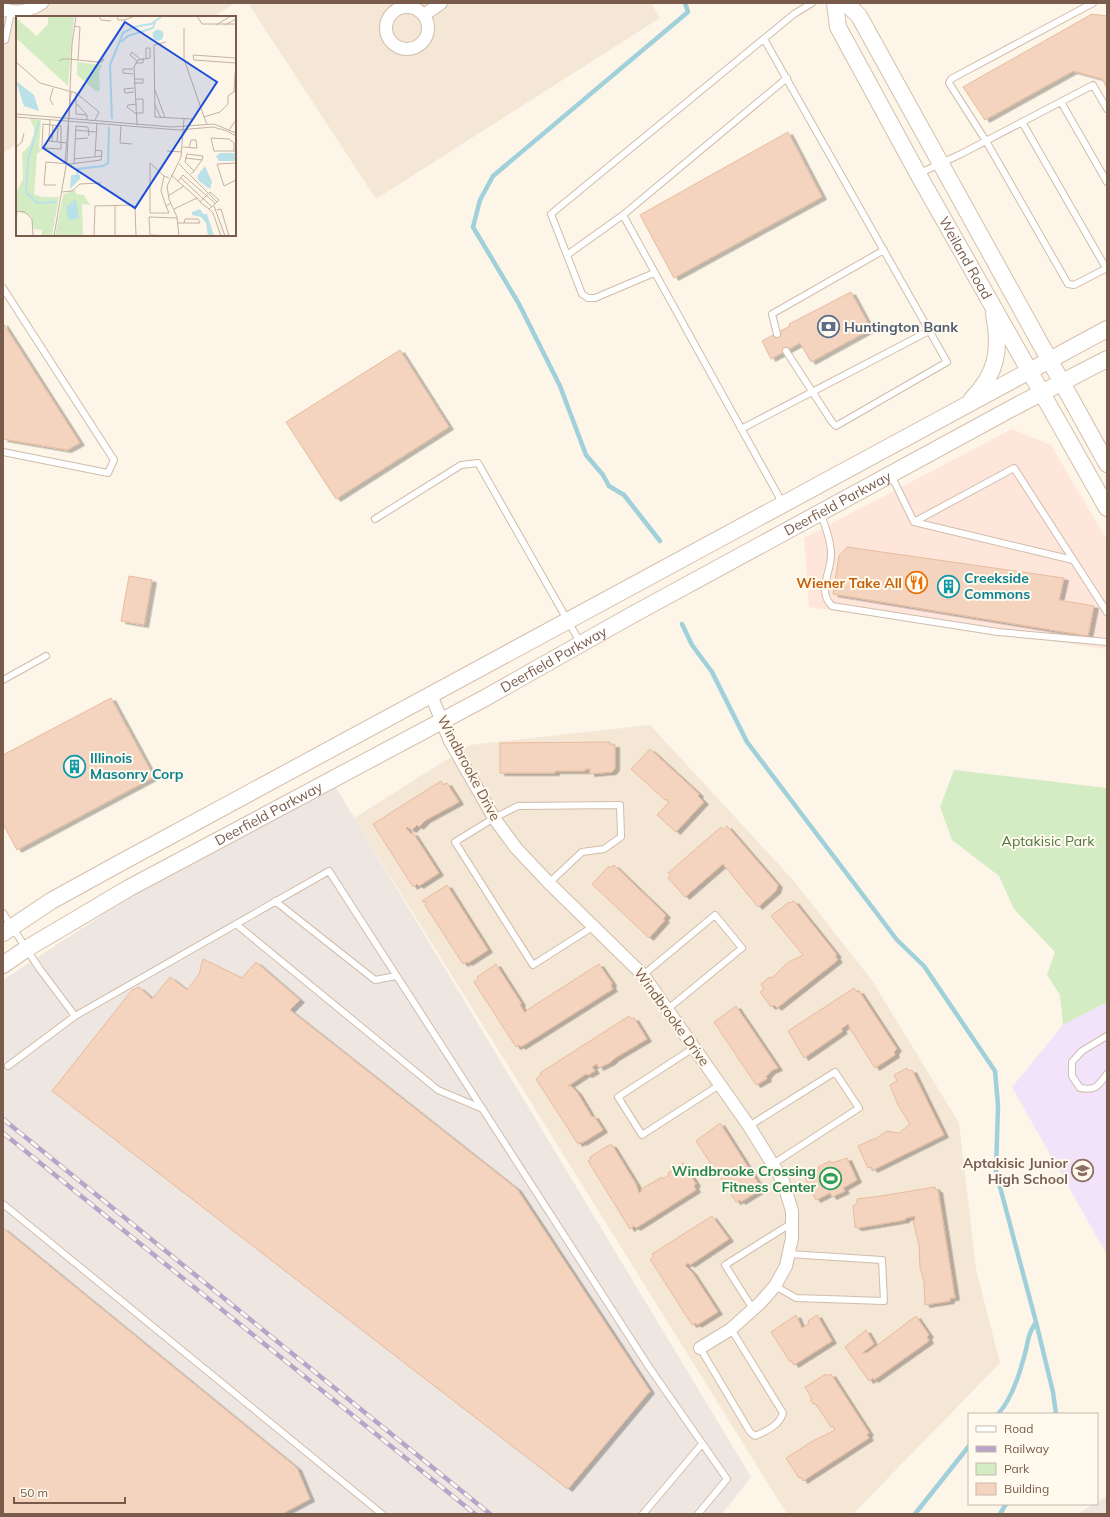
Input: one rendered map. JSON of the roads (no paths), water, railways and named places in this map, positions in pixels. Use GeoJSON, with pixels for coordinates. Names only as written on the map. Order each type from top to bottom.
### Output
{"type":"FeatureCollection","features":[{"type":"Feature","properties":{"kind":"main road","name":"Weiland Road"},"geometry":{"type":"LineString","coordinates":[[835,3],[838,27],[918,174],[1107,508]]}},
{"type":"Feature","properties":{"kind":"main road","name":"Weiland Road"},"geometry":{"type":"LineString","coordinates":[[846,3],[859,16],[1107,464]]}},
{"type":"Feature","properties":{"kind":"main road"},"geometry":{"type":"LineString","coordinates":[[965,407],[986,381],[996,364],[997,328],[992,305]]}},
{"type":"Feature","properties":{"kind":"main road","name":"Deerfield Parkway"},"geometry":{"type":"LineString","coordinates":[[7,930],[51,901],[120,863],[1107,329]]}},
{"type":"Feature","properties":{"kind":"main road","name":"Deerfield Parkway"},"geometry":{"type":"LineString","coordinates":[[3,965],[26,949],[129,888],[442,721],[1042,392],[1107,359]]}},
{"type":"Feature","properties":{"kind":"street"},"geometry":{"type":"LineString","coordinates":[[7,10],[25,11],[42,3]]}},
{"type":"Feature","properties":{"kind":"street"},"geometry":{"type":"LineString","coordinates":[[424,15],[441,3]]}},
{"type":"Feature","properties":{"kind":"street","name":"Windbrooke Drive"},"geometry":{"type":"LineString","coordinates":[[431,695],[450,741],[494,818],[516,848],[643,975],[668,1008],[749,1126],[783,1181],[792,1211],[792,1238],[786,1266],[775,1286],[760,1303],[731,1329],[700,1348]]}},
{"type":"Feature","properties":{"kind":"lane"},"geometry":{"type":"LineString","coordinates":[[654,273],[596,298],[588,298],[582,294],[551,214],[794,14],[812,3]]}},
{"type":"Feature","properties":{"kind":"lane"},"geometry":{"type":"LineString","coordinates":[[1022,122],[1106,268],[1074,285],[1068,284],[986,141],[950,87],[949,83],[951,79],[1093,3]]}},
{"type":"Feature","properties":{"kind":"lane"},"geometry":{"type":"LineString","coordinates":[[5,40],[7,10]]}},
{"type":"Feature","properties":{"kind":"lane"},"geometry":{"type":"LineString","coordinates":[[764,39],[947,362],[836,426],[786,351]]}},
{"type":"Feature","properties":{"kind":"lane"},"geometry":{"type":"LineString","coordinates":[[568,255],[623,215],[786,78]]}},
{"type":"Feature","properties":{"kind":"lane"},"geometry":{"type":"LineString","coordinates":[[918,174],[986,141],[1093,85],[1107,109]]}},
{"type":"Feature","properties":{"kind":"lane"},"geometry":{"type":"LineString","coordinates":[[1061,102],[1107,182]]}},
{"type":"Feature","properties":{"kind":"lane"},"geometry":{"type":"LineString","coordinates":[[623,215],[783,504]]}},
{"type":"Feature","properties":{"kind":"lane"},"geometry":{"type":"LineString","coordinates":[[777,334],[772,314],[884,250]]}},
{"type":"Feature","properties":{"kind":"lane"},"geometry":{"type":"LineString","coordinates":[[3,288],[114,460],[108,473],[3,452]]}},
{"type":"Feature","properties":{"kind":"lane"},"geometry":{"type":"LineString","coordinates":[[741,429],[929,331]]}},
{"type":"Feature","properties":{"kind":"lane"},"geometry":{"type":"LineString","coordinates":[[375,519],[461,465],[478,463],[581,644]]}},
{"type":"Feature","properties":{"kind":"lane"},"geometry":{"type":"LineString","coordinates":[[914,522],[1014,468],[1107,612]]}},
{"type":"Feature","properties":{"kind":"lane"},"geometry":{"type":"LineString","coordinates":[[891,475],[914,522]]}},
{"type":"Feature","properties":{"kind":"lane"},"geometry":{"type":"LineString","coordinates":[[820,513],[832,555],[824,589],[826,600],[832,606],[998,632],[1107,642]]}},
{"type":"Feature","properties":{"kind":"lane"},"geometry":{"type":"LineString","coordinates":[[914,522],[1073,560]]}},
{"type":"Feature","properties":{"kind":"lane"},"geometry":{"type":"LineString","coordinates":[[3,680],[46,656]]}},
{"type":"Feature","properties":{"kind":"lane"},"geometry":{"type":"LineString","coordinates":[[550,883],[582,852],[604,849],[621,837],[620,805],[518,806],[494,818],[455,842],[533,965],[594,926]]}},
{"type":"Feature","properties":{"kind":"lane"},"geometry":{"type":"LineString","coordinates":[[8,1066],[74,1016],[328,871],[649,1367],[727,1479],[698,1514]]}},
{"type":"Feature","properties":{"kind":"lane"},"geometry":{"type":"LineString","coordinates":[[275,901],[375,980],[396,976]]}},
{"type":"Feature","properties":{"kind":"lane"},"geometry":{"type":"LineString","coordinates":[[3,913],[7,930],[26,949],[74,1016]]}},
{"type":"Feature","properties":{"kind":"lane"},"geometry":{"type":"LineString","coordinates":[[643,975],[715,915],[742,948],[668,1008]]}},
{"type":"Feature","properties":{"kind":"lane"},"geometry":{"type":"LineString","coordinates":[[236,924],[438,1090],[483,1109]]}},
{"type":"Feature","properties":{"kind":"lane"},"geometry":{"type":"LineString","coordinates":[[1107,1036],[1082,1051],[1072,1062],[1072,1076],[1080,1088],[1090,1090],[1099,1085],[1107,1074]]}},
{"type":"Feature","properties":{"kind":"lane"},"geometry":{"type":"LineString","coordinates":[[695,1048],[618,1097],[642,1135],[720,1084]]}},
{"type":"Feature","properties":{"kind":"lane"},"geometry":{"type":"LineString","coordinates":[[749,1126],[835,1072],[859,1108],[773,1164]]}},
{"type":"Feature","properties":{"kind":"lane"},"geometry":{"type":"LineString","coordinates":[[3,1204],[382,1514]]}},
{"type":"Feature","properties":{"kind":"lane"},"geometry":{"type":"LineString","coordinates":[[753,1309],[725,1265],[792,1223]]}},
{"type":"Feature","properties":{"kind":"lane"},"geometry":{"type":"LineString","coordinates":[[775,1286],[796,1298],[884,1301],[882,1260],[789,1254]]}},
{"type":"Feature","properties":{"kind":"lane"},"geometry":{"type":"LineString","coordinates":[[700,1348],[750,1432],[755,1436],[765,1432],[781,1420],[783,1413],[731,1329]]}},
{"type":"Feature","properties":{"kind":"lane"},"geometry":{"type":"LineString","coordinates":[[643,1514],[702,1444]]}},
{"type":"Feature","properties":{"kind":"waterway"},"geometry":{"type":"LineString","coordinates":[[660,541],[624,495],[609,486],[603,475],[586,455],[560,386],[519,304],[473,227],[480,200],[493,176],[688,12],[685,3]]}},
{"type":"Feature","properties":{"kind":"waterway"},"geometry":{"type":"LineString","coordinates":[[682,624],[692,645],[712,672],[747,742],[897,940],[924,966],[995,1071],[998,1105],[996,1172],[1036,1322],[1053,1392],[1056,1413]]}},
{"type":"Feature","properties":{"kind":"waterway"},"geometry":{"type":"LineString","coordinates":[[999,1413],[1007,1402],[1017,1380],[1026,1352],[1029,1336],[1036,1322]]}},
{"type":"Feature","properties":{"kind":"waterway"},"geometry":{"type":"LineString","coordinates":[[915,1514],[968,1447]]}},
{"type":"Feature","properties":{"kind":"waterway"},"geometry":{"type":"LineString","coordinates":[[1000,1514],[1005,1505]]}},
{"type":"Feature","properties":{"kind":"railway"},"geometry":{"type":"LineString","coordinates":[[3,1119],[490,1514]]}},
{"type":"Feature","properties":{"kind":"railway"},"geometry":{"type":"LineString","coordinates":[[3,1133],[475,1514]]}},
{"type":"Feature","properties":{"kind":"place","name":"Huntington Bank"},"geometry":{"type":"Point","coordinates":[829,327]}},
{"type":"Feature","properties":{"kind":"place","name":"Wiener Take All"},"geometry":{"type":"Point","coordinates":[917,583]}},
{"type":"Feature","properties":{"kind":"place","name":"Creekside Commons"},"geometry":{"type":"Point","coordinates":[948,586]}},
{"type":"Feature","properties":{"kind":"place","name":"Illinois Masonry Corp"},"geometry":{"type":"Point","coordinates":[75,766]}},
{"type":"Feature","properties":{"kind":"place","name":"Aptakisic Junior High School"},"geometry":{"type":"Point","coordinates":[1083,1171]}},
{"type":"Feature","properties":{"kind":"place","name":"Windbrooke Crossing Fitness Center"},"geometry":{"type":"Point","coordinates":[831,1179]}},
{"type":"Feature","properties":{"kind":"park label","name":"Aptakisic Park"},"geometry":{"type":"Point","coordinates":[1048,841]}}]}
